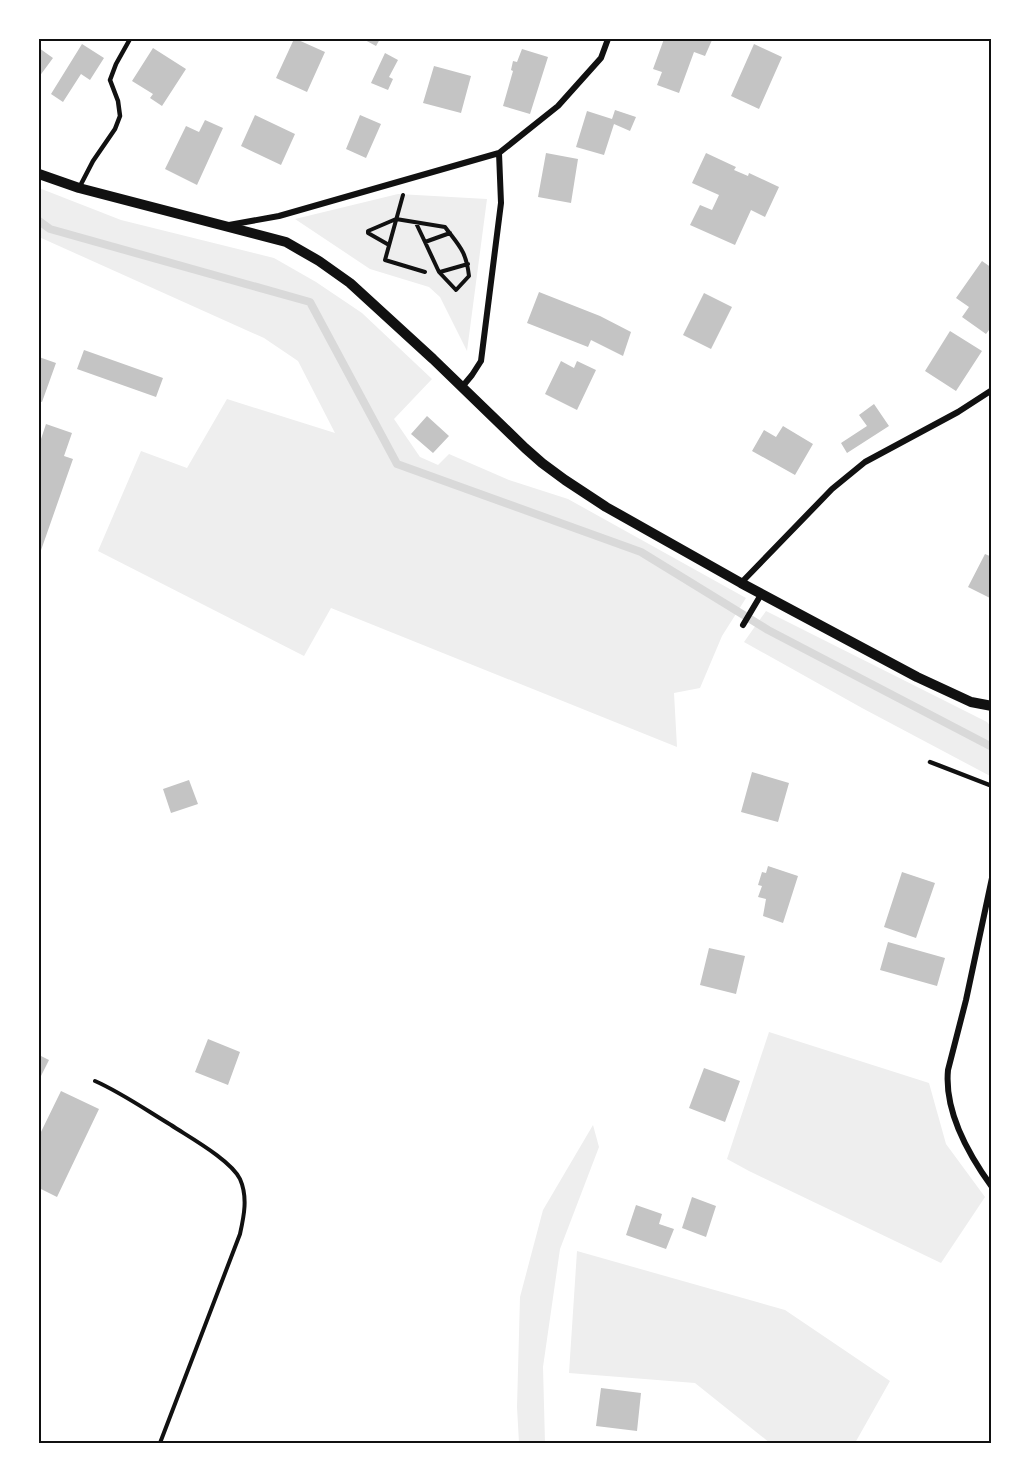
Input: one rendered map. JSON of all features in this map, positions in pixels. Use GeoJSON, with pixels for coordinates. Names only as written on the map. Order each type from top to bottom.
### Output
{"type":"FeatureCollection","features":[{"type":"Feature","properties":{"kind":"street"},"geometry":{"type":"LineString","coordinates":[[223,226],[279,216],[499,153],[558,106],[601,58],[608,39]]}},
{"type":"Feature","properties":{"kind":"street"},"geometry":{"type":"LineString","coordinates":[[462,387],[481,361],[501,203],[499,153]]}},
{"type":"Feature","properties":{"kind":"street"},"geometry":{"type":"LineString","coordinates":[[39,174],[79,188],[286,242],[319,261],[350,283],[401,328],[542,464],[606,507],[741,583],[759,598],[971,702],[992,706]]}},
{"type":"Feature","properties":{"kind":"street"},"geometry":{"type":"LineString","coordinates":[[741,583],[832,489],[865,462],[958,412],[992,390]]}},
{"type":"Feature","properties":{"kind":"street"},"geometry":{"type":"LineString","coordinates":[[743,625],[759,598]]}},
{"type":"Feature","properties":{"kind":"street"},"geometry":{"type":"LineString","coordinates":[[992,878],[947,1082],[952,1109],[964,1143],[992,1187]]}},
{"type":"Feature","properties":{"kind":"lane"},"geometry":{"type":"LineString","coordinates":[[79,188],[93,161],[115,129],[120,116],[118,100],[110,80],[130,39]]}},
{"type":"Feature","properties":{"kind":"lane"},"geometry":{"type":"LineString","coordinates":[[930,762],[992,786]]}},
{"type":"Feature","properties":{"kind":"path"},"geometry":{"type":"LineString","coordinates":[[407,180],[385,260],[426,272]]}},
{"type":"Feature","properties":{"kind":"path"},"geometry":{"type":"LineString","coordinates":[[389,245],[368,231],[396,219],[416,222],[445,227],[464,252],[468,264],[469,276],[456,290],[439,272],[416,222]]}},
{"type":"Feature","properties":{"kind":"path"},"geometry":{"type":"LineString","coordinates":[[425,242],[450,233]]}},
{"type":"Feature","properties":{"kind":"path"},"geometry":{"type":"LineString","coordinates":[[439,272],[468,264]]}},
{"type":"Feature","properties":{"kind":"path"},"geometry":{"type":"LineString","coordinates":[[95,1081],[115,1090],[212,1151],[239,1178],[244,1193],[245,1212],[240,1234],[160,1443]]}},
{"type":"Feature","properties":{"kind":"shaded area"},"geometry":{"type":"Polygon","coordinates":[[[39,188],[121,220],[274,258],[316,282],[362,313],[432,379],[394,419],[420,457],[438,465],[449,454],[509,480],[568,499],[746,598],[722,636],[700,688],[674,693],[677,747],[331,608],[304,656],[98,551],[141,451],[187,468],[227,399],[335,433],[298,361],[264,338],[39,237],[39,188]]]}},
{"type":"Feature","properties":{"kind":"shaded area"},"geometry":{"type":"Polygon","coordinates":[[[398,194],[487,199],[467,351],[440,297],[429,287],[370,269],[295,219],[398,194]]]}},
{"type":"Feature","properties":{"kind":"shaded area"},"geometry":{"type":"Polygon","coordinates":[[[766,611],[987,722],[992,728],[992,777],[744,642],[766,611]]]}},
{"type":"Feature","properties":{"kind":"shaded area"},"geometry":{"type":"Polygon","coordinates":[[[769,1032],[929,1083],[946,1144],[985,1197],[941,1263],[727,1159],[769,1032]]]}},
{"type":"Feature","properties":{"kind":"shaded area"},"geometry":{"type":"Polygon","coordinates":[[[593,1125],[599,1147],[560,1249],[543,1367],[545,1443],[519,1443],[517,1407],[520,1297],[543,1210],[593,1125]]]}},
{"type":"Feature","properties":{"kind":"shaded area"},"geometry":{"type":"Polygon","coordinates":[[[577,1251],[785,1310],[890,1381],[855,1443],[770,1443],[695,1383],[569,1373],[577,1251]]]}},
{"type":"Feature","properties":{"kind":"building"},"geometry":{"type":"Polygon","coordinates":[[[294,39],[325,52],[307,92],[276,78],[294,39]]]}},
{"type":"Feature","properties":{"kind":"building"},"geometry":{"type":"Polygon","coordinates":[[[363,39],[380,39],[376,46],[363,39]]]}},
{"type":"Feature","properties":{"kind":"building"},"geometry":{"type":"Polygon","coordinates":[[[664,39],[712,40],[705,56],[694,52],[679,93],[657,85],[662,72],[653,69],[664,39]]]}},
{"type":"Feature","properties":{"kind":"building"},"geometry":{"type":"Polygon","coordinates":[[[82,44],[104,58],[90,80],[81,74],[63,102],[51,94],[82,44]]]}},
{"type":"Feature","properties":{"kind":"building"},"geometry":{"type":"Polygon","coordinates":[[[754,44],[782,57],[759,109],[731,96],[754,44]]]}},
{"type":"Feature","properties":{"kind":"building"},"geometry":{"type":"Polygon","coordinates":[[[39,48],[53,58],[39,77],[39,48]]]}},
{"type":"Feature","properties":{"kind":"building"},"geometry":{"type":"Polygon","coordinates":[[[153,48],[186,69],[162,106],[150,98],[153,94],[132,81],[153,48]]]}},
{"type":"Feature","properties":{"kind":"building"},"geometry":{"type":"Polygon","coordinates":[[[522,49],[548,57],[530,114],[503,106],[513,71],[511,70],[513,61],[517,62],[522,49]]]}},
{"type":"Feature","properties":{"kind":"building"},"geometry":{"type":"Polygon","coordinates":[[[385,53],[398,60],[389,77],[393,79],[388,90],[371,83],[385,53]]]}},
{"type":"Feature","properties":{"kind":"building"},"geometry":{"type":"Polygon","coordinates":[[[434,66],[471,76],[461,113],[423,103],[434,66]]]}},
{"type":"Feature","properties":{"kind":"building"},"geometry":{"type":"Polygon","coordinates":[[[615,110],[636,117],[630,131],[614,124],[604,155],[576,147],[587,111],[612,119],[615,110]]]}},
{"type":"Feature","properties":{"kind":"building"},"geometry":{"type":"Polygon","coordinates":[[[255,115],[295,134],[281,165],[241,146],[255,115]]]}},
{"type":"Feature","properties":{"kind":"building"},"geometry":{"type":"Polygon","coordinates":[[[360,115],[381,124],[366,158],[346,149],[360,115]]]}},
{"type":"Feature","properties":{"kind":"building"},"geometry":{"type":"Polygon","coordinates":[[[205,120],[223,128],[197,185],[165,169],[186,126],[199,132],[205,120]]]}},
{"type":"Feature","properties":{"kind":"building"},"geometry":{"type":"Polygon","coordinates":[[[546,153],[578,159],[571,203],[538,197],[546,153]]]}},
{"type":"Feature","properties":{"kind":"building"},"geometry":{"type":"Polygon","coordinates":[[[706,153],[736,167],[734,170],[748,176],[749,173],[779,187],[765,217],[751,210],[735,245],[690,225],[700,205],[712,210],[719,195],[692,183],[706,153]]]}},
{"type":"Feature","properties":{"kind":"building"},"geometry":{"type":"Polygon","coordinates":[[[982,261],[992,268],[992,326],[986,334],[962,317],[969,307],[956,298],[982,261]]]}},
{"type":"Feature","properties":{"kind":"building"},"geometry":{"type":"Polygon","coordinates":[[[539,292],[600,316],[631,332],[623,356],[591,340],[588,347],[527,323],[539,292]]]}},
{"type":"Feature","properties":{"kind":"building"},"geometry":{"type":"Polygon","coordinates":[[[704,293],[732,307],[711,349],[683,335],[704,293]]]}},
{"type":"Feature","properties":{"kind":"building"},"geometry":{"type":"Polygon","coordinates":[[[950,331],[982,351],[956,391],[925,371],[950,331]]]}},
{"type":"Feature","properties":{"kind":"building"},"geometry":{"type":"Polygon","coordinates":[[[84,350],[163,378],[156,397],[77,369],[84,350]]]}},
{"type":"Feature","properties":{"kind":"building"},"geometry":{"type":"Polygon","coordinates":[[[39,357],[56,363],[42,402],[39,401],[39,357]]]}},
{"type":"Feature","properties":{"kind":"building"},"geometry":{"type":"Polygon","coordinates":[[[561,361],[574,368],[577,361],[596,370],[577,410],[545,394],[561,361]]]}},
{"type":"Feature","properties":{"kind":"building"},"geometry":{"type":"Polygon","coordinates":[[[874,404],[889,426],[847,453],[841,443],[867,426],[859,415],[874,404]]]}},
{"type":"Feature","properties":{"kind":"building"},"geometry":{"type":"Polygon","coordinates":[[[427,416],[449,436],[433,453],[411,434],[427,416]]]}},
{"type":"Feature","properties":{"kind":"building"},"geometry":{"type":"Polygon","coordinates":[[[46,424],[72,433],[64,456],[73,459],[39,556],[39,445],[46,424]]]}},
{"type":"Feature","properties":{"kind":"building"},"geometry":{"type":"Polygon","coordinates":[[[783,426],[813,444],[795,475],[752,451],[764,430],[776,437],[783,426]]]}},
{"type":"Feature","properties":{"kind":"building"},"geometry":{"type":"Polygon","coordinates":[[[985,554],[992,557],[992,599],[968,587],[985,554]]]}},
{"type":"Feature","properties":{"kind":"building"},"geometry":{"type":"Polygon","coordinates":[[[752,772],[789,783],[778,822],[741,812],[752,772]]]}},
{"type":"Feature","properties":{"kind":"building"},"geometry":{"type":"Polygon","coordinates":[[[189,780],[198,804],[171,813],[163,789],[189,780]]]}},
{"type":"Feature","properties":{"kind":"building"},"geometry":{"type":"Polygon","coordinates":[[[768,866],[798,876],[783,923],[763,916],[766,899],[758,897],[762,886],[758,885],[762,872],[766,873],[768,866]]]}},
{"type":"Feature","properties":{"kind":"building"},"geometry":{"type":"Polygon","coordinates":[[[902,872],[935,883],[916,938],[884,927],[902,872]]]}},
{"type":"Feature","properties":{"kind":"building"},"geometry":{"type":"Polygon","coordinates":[[[888,942],[945,958],[937,986],[880,970],[888,942]]]}},
{"type":"Feature","properties":{"kind":"building"},"geometry":{"type":"Polygon","coordinates":[[[709,948],[745,956],[736,994],[700,985],[709,948]]]}},
{"type":"Feature","properties":{"kind":"building"},"geometry":{"type":"Polygon","coordinates":[[[208,1039],[240,1052],[228,1085],[195,1072],[208,1039]]]}},
{"type":"Feature","properties":{"kind":"building"},"geometry":{"type":"Polygon","coordinates":[[[39,1055],[49,1060],[39,1080],[39,1055]]]}},
{"type":"Feature","properties":{"kind":"building"},"geometry":{"type":"Polygon","coordinates":[[[704,1068],[740,1081],[725,1122],[689,1108],[704,1068]]]}},
{"type":"Feature","properties":{"kind":"building"},"geometry":{"type":"Polygon","coordinates":[[[61,1091],[99,1109],[57,1197],[39,1188],[39,1136],[61,1091]]]}},
{"type":"Feature","properties":{"kind":"building"},"geometry":{"type":"Polygon","coordinates":[[[692,1197],[716,1206],[706,1237],[682,1228],[692,1197]]]}},
{"type":"Feature","properties":{"kind":"building"},"geometry":{"type":"Polygon","coordinates":[[[636,1205],[662,1214],[659,1224],[674,1229],[666,1249],[626,1235],[636,1205]]]}},
{"type":"Feature","properties":{"kind":"building"},"geometry":{"type":"Polygon","coordinates":[[[601,1388],[641,1393],[637,1431],[596,1426],[601,1388]]]}},
{"type":"Feature","properties":{"kind":"waterway"},"geometry":{"type":"LineString","coordinates":[[39,221],[50,229],[310,302],[397,464],[641,552],[768,630],[992,747]]}}]}
